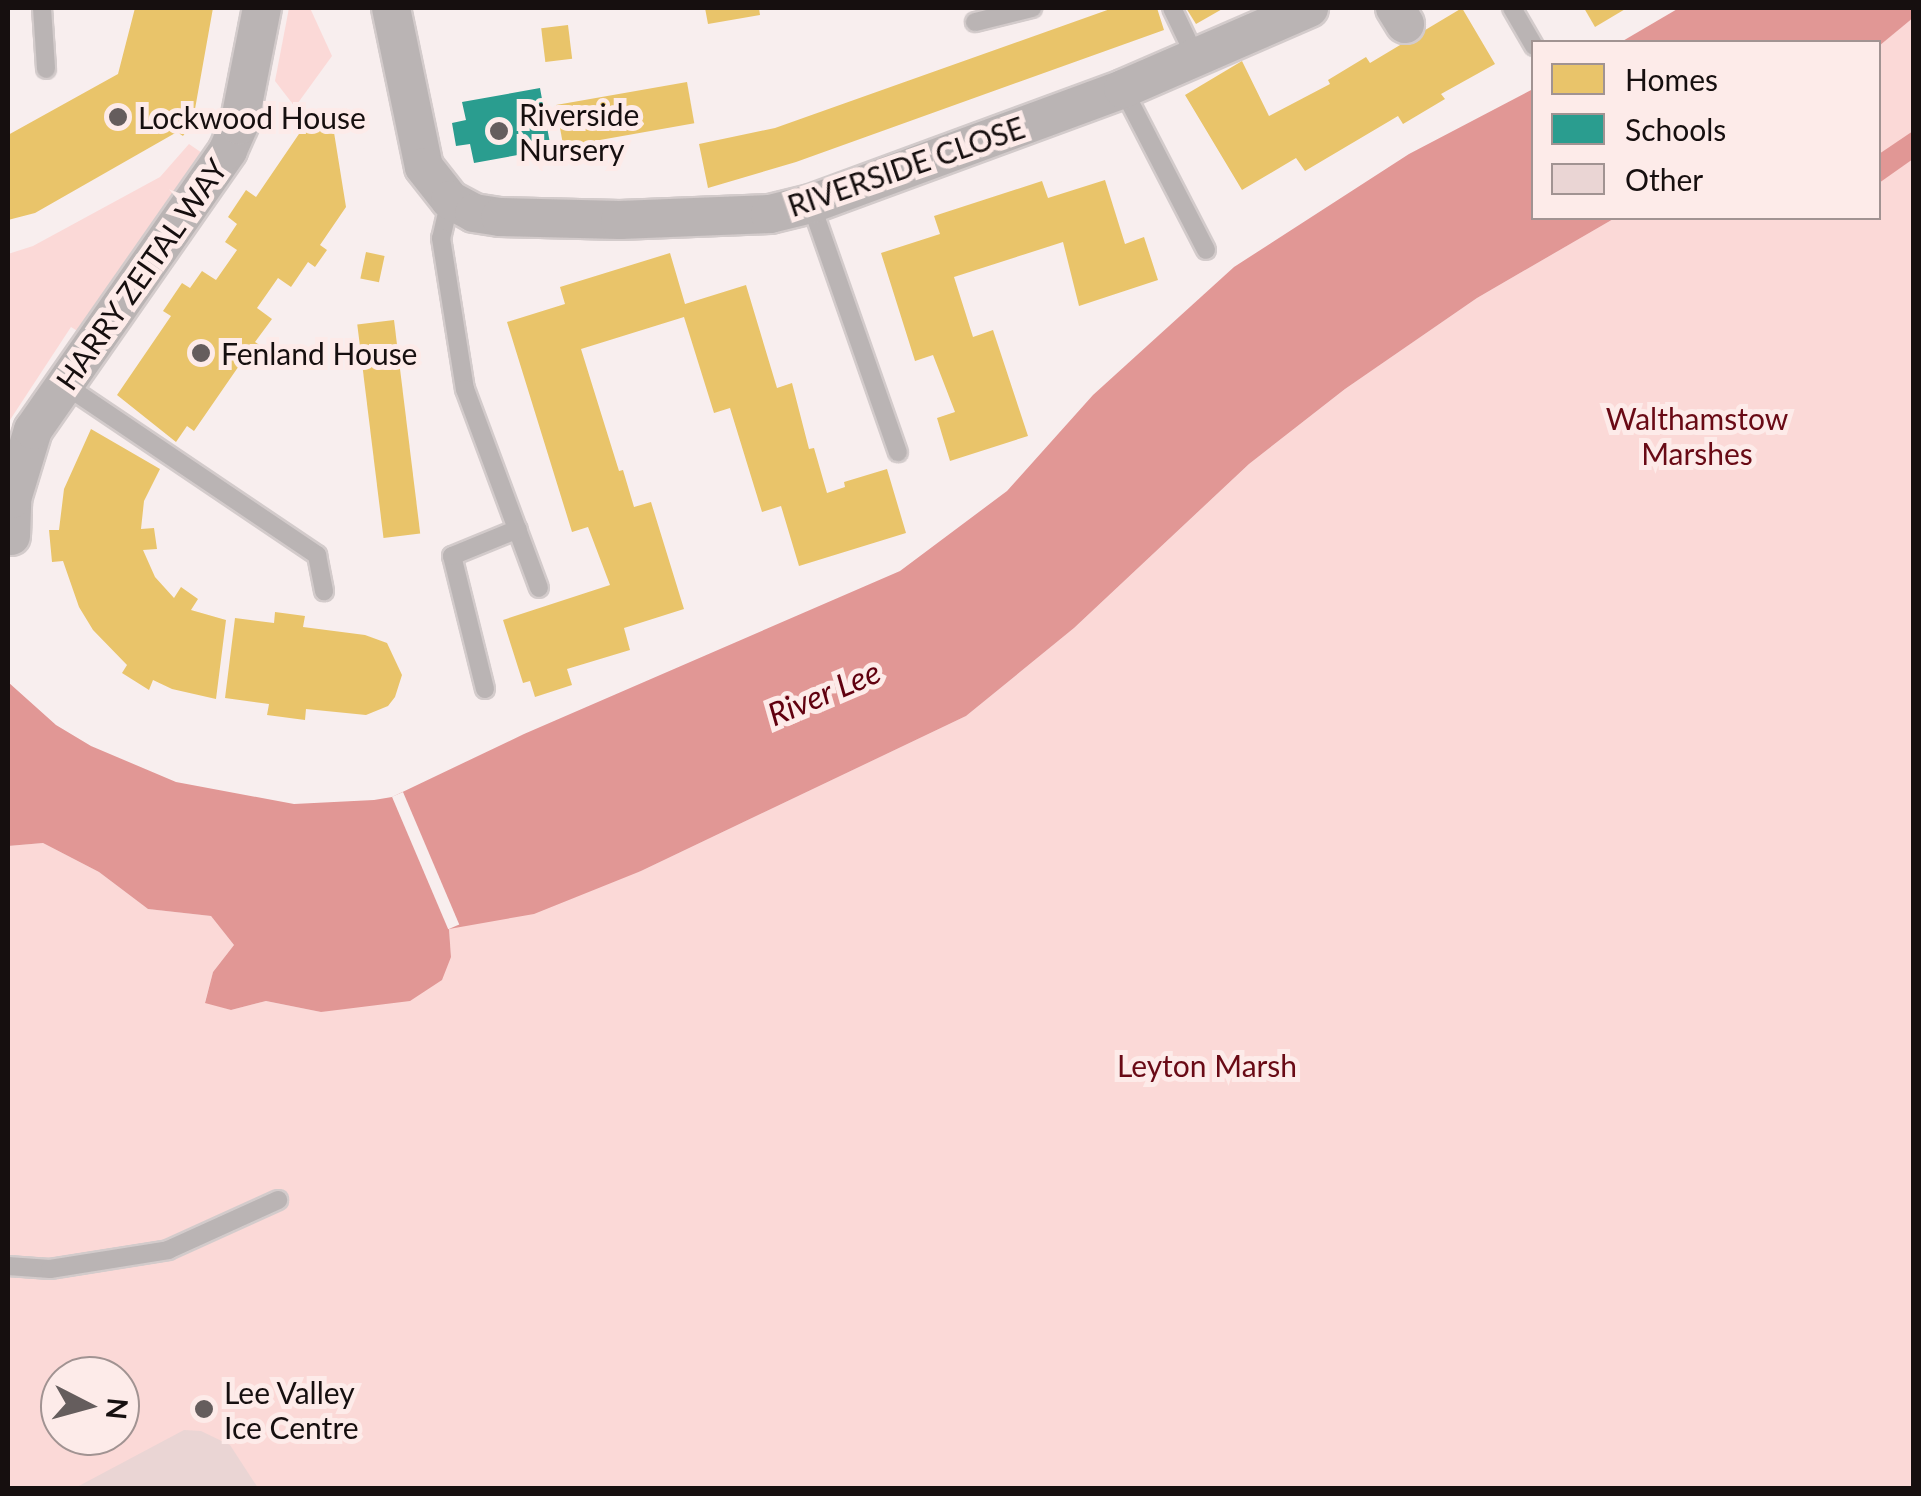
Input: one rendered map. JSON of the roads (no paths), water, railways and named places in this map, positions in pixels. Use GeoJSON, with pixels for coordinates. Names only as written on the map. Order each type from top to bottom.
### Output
{"type":"FeatureCollection","features":[{"type":"Feature","properties":{"kind":"street","name":"HARRY ZEITAL WAY"},"geometry":{"type":"LineString","coordinates":[[11,536],[20,462],[62,384],[228,150],[239,125],[262,8]]}},
{"type":"Feature","properties":{"kind":"street"},"geometry":{"type":"LineString","coordinates":[[390,8],[424,167],[450,200]]}},
{"type":"Feature","properties":{"kind":"street","name":"RIVERSIDE CLOSE"},"geometry":{"type":"LineString","coordinates":[[450,200],[474,213],[500,217],[620,220],[770,214],[811,204],[1122,89],[1310,8]]}},
{"type":"Feature","properties":{"kind":"lane"},"geometry":{"type":"LineString","coordinates":[[42,8],[46,69]]}},
{"type":"Feature","properties":{"kind":"lane"},"geometry":{"type":"LineString","coordinates":[[975,22],[1032,8]]}},
{"type":"Feature","properties":{"kind":"lane"},"geometry":{"type":"LineString","coordinates":[[1172,8],[1196,58]]}},
{"type":"Feature","properties":{"kind":"lane"},"geometry":{"type":"LineString","coordinates":[[1512,8],[1531,41]]}},
{"type":"Feature","properties":{"kind":"lane"},"geometry":{"type":"LineString","coordinates":[[1122,89],[1206,250]]}},
{"type":"Feature","properties":{"kind":"lane"},"geometry":{"type":"LineString","coordinates":[[450,200],[441,238],[465,389],[539,588]]}},
{"type":"Feature","properties":{"kind":"lane"},"geometry":{"type":"LineString","coordinates":[[811,204],[898,452]]}},
{"type":"Feature","properties":{"kind":"lane"},"geometry":{"type":"LineString","coordinates":[[62,384],[318,554],[324,591]]}},
{"type":"Feature","properties":{"kind":"lane"},"geometry":{"type":"LineString","coordinates":[[485,689],[452,556],[518,529]]}},
{"type":"Feature","properties":{"kind":"lane"},"geometry":{"type":"LineString","coordinates":[[8,1266],[65,1268],[168,1250],[278,1200]]}},
{"type":"Feature","properties":{"kind":"water"},"geometry":{"type":"Polygon","coordinates":[[[1679,8],[1913,8],[1914,17],[1881,44],[1881,40],[1624,40],[1679,8]]]}},
{"type":"Feature","properties":{"kind":"water","name":"River Lee"},"geometry":{"type":"Polygon","coordinates":[[[1531,90],[1531,220],[1612,220],[1477,298],[1345,389],[1249,464],[1074,628],[966,716],[641,871],[534,914],[449,929],[451,957],[442,980],[410,1001],[321,1012],[266,1001],[231,1010],[205,1003],[213,972],[234,945],[211,916],[148,909],[99,872],[43,843],[8,846],[8,682],[56,725],[91,746],[176,782],[294,804],[374,800],[392,797],[524,734],[900,571],[1007,491],[1093,395],[1234,267],[1409,154],[1531,90]]]}},
{"type":"Feature","properties":{"kind":"water"},"geometry":{"type":"Polygon","coordinates":[[[1913,131],[1913,159],[1881,182],[1881,153],[1913,131]]]}},
{"type":"Feature","properties":{"kind":"place","name":"Lockwood House"},"geometry":{"type":"Point","coordinates":[118,117]}},
{"type":"Feature","properties":{"kind":"place","name":"Riverside Nursery"},"geometry":{"type":"Point","coordinates":[499,131]}},
{"type":"Feature","properties":{"kind":"place","name":"Fenland House"},"geometry":{"type":"Point","coordinates":[201,353]}},
{"type":"Feature","properties":{"kind":"place","name":"Lee Valley Ice Centre"},"geometry":{"type":"Point","coordinates":[204,1409]}},
{"type":"Feature","properties":{"kind":"park label","name":"Walthamstow Marshes"},"geometry":{"type":"Point","coordinates":[1697,435]}},
{"type":"Feature","properties":{"kind":"park label","name":"Leyton Marsh"},"geometry":{"type":"Point","coordinates":[1207,1065]}}]}
